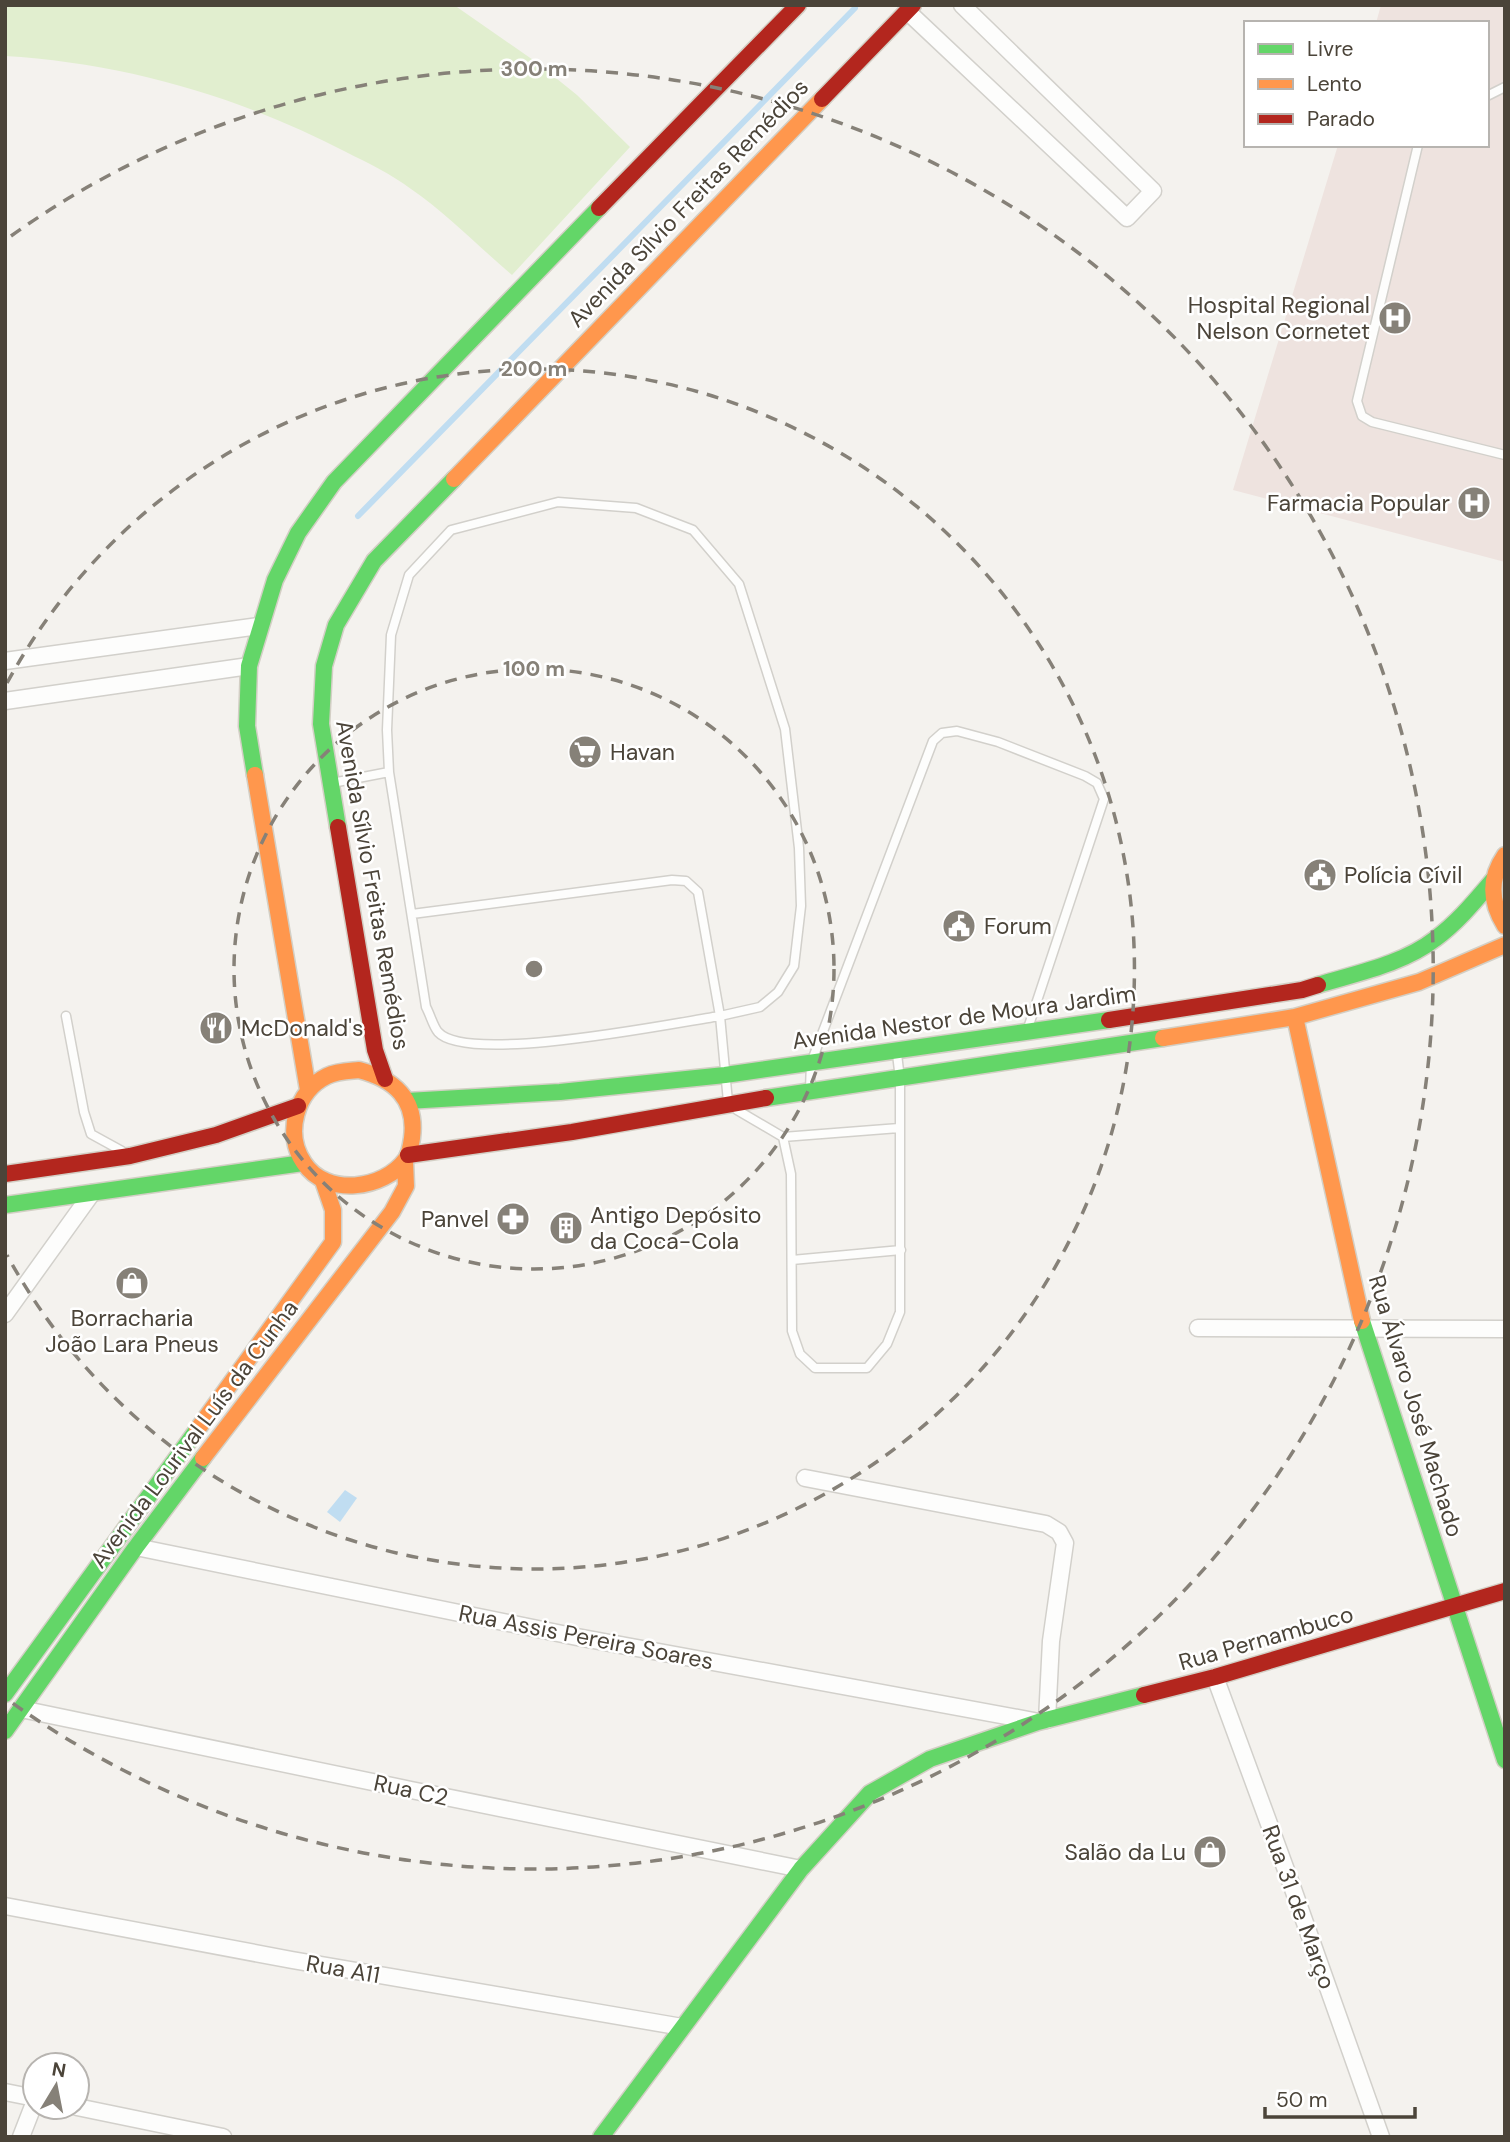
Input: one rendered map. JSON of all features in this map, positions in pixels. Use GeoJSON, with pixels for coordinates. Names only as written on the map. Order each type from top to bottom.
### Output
{"type":"FeatureCollection","features":[{"type":"Feature","properties":{"kind":"street"},"geometry":{"type":"LineString","coordinates":[[308,1090],[247,726],[249,666],[275,580],[298,533],[334,482],[798,5]]}},
{"type":"Feature","properties":{"kind":"street"},"geometry":{"type":"LineString","coordinates":[[906,7],[1127,218],[1153,191],[962,5]]}},
{"type":"Feature","properties":{"kind":"street","name":"Avenida Sílvio Freitas Remédios"},"geometry":{"type":"LineString","coordinates":[[386,1079],[375,1051],[321,724],[324,666],[336,625],[374,561],[906,7]]}},
{"type":"Feature","properties":{"kind":"street"},"geometry":{"type":"LineString","coordinates":[[5,661],[260,626]]}},
{"type":"Feature","properties":{"kind":"street"},"geometry":{"type":"LineString","coordinates":[[5,701],[249,666]]}},
{"type":"Feature","properties":{"kind":"street","name":"Avenida Nestor de Moura Jardim"},"geometry":{"type":"LineString","coordinates":[[407,1101],[560,1092],[725,1075],[1302,990],[1402,958],[1433,941],[1457,921],[1493,880],[1499,862],[1505,855]]}},
{"type":"Feature","properties":{"kind":"street"},"geometry":{"type":"LineString","coordinates":[[1493,880],[1493,900],[1505,926]]}},
{"type":"Feature","properties":{"kind":"street"},"geometry":{"type":"LineString","coordinates":[[407,1158],[414,1128],[407,1101],[386,1079],[359,1070],[331,1074],[308,1090],[298,1106],[293,1122],[293,1135],[303,1163],[323,1181],[350,1186],[362,1185],[374,1181],[407,1158],[728,1104],[1295,1017],[1419,982],[1505,945]]}},
{"type":"Feature","properties":{"kind":"street","name":"Rua Álvaro José Machado"},"geometry":{"type":"LineString","coordinates":[[1295,1017],[1364,1329],[1505,1760]]}},
{"type":"Feature","properties":{"kind":"street"},"geometry":{"type":"LineString","coordinates":[[990,1038],[992,1065]]}},
{"type":"Feature","properties":{"kind":"street"},"geometry":{"type":"LineString","coordinates":[[5,1174],[131,1156],[216,1135],[298,1106]]}},
{"type":"Feature","properties":{"kind":"street","name":"Avenida Lourival Luís da Cunha"},"geometry":{"type":"LineString","coordinates":[[5,1731],[136,1547],[392,1212],[406,1186],[407,1158]]}},
{"type":"Feature","properties":{"kind":"street"},"geometry":{"type":"LineString","coordinates":[[5,1205],[303,1163]]}},
{"type":"Feature","properties":{"kind":"street","name":"Avenida Lourival Luís da Cunha"},"geometry":{"type":"LineString","coordinates":[[5,1694],[333,1242],[335,1212],[323,1181]]}},
{"type":"Feature","properties":{"kind":"street"},"geometry":{"type":"LineString","coordinates":[[5,1314],[92,1193]]}},
{"type":"Feature","properties":{"kind":"street"},"geometry":{"type":"LineString","coordinates":[[1198,1328],[1505,1329]]}},
{"type":"Feature","properties":{"kind":"street"},"geometry":{"type":"LineString","coordinates":[[805,1478],[1046,1524],[1059,1532],[1065,1544],[1042,1721]]}},
{"type":"Feature","properties":{"kind":"street","name":"Rua Assis Pereira Soares"},"geometry":{"type":"LineString","coordinates":[[136,1547],[577,1637],[1042,1721]]}},
{"type":"Feature","properties":{"kind":"street","name":"Rua Pernambuco"},"geometry":{"type":"LineString","coordinates":[[601,2137],[802,1869],[870,1793],[930,1759],[1042,1721],[1215,1677],[1505,1591]]}},
{"type":"Feature","properties":{"kind":"street","name":"Rua 31 de Março"},"geometry":{"type":"LineString","coordinates":[[1215,1677],[1381,2137]]}},
{"type":"Feature","properties":{"kind":"street","name":"Rua C2"},"geometry":{"type":"LineString","coordinates":[[21,1709],[802,1869]]}},
{"type":"Feature","properties":{"kind":"street","name":"Rua A11"},"geometry":{"type":"LineString","coordinates":[[5,1906],[306,1962],[682,2027]]}},
{"type":"Feature","properties":{"kind":"street"},"geometry":{"type":"LineString","coordinates":[[91,2110],[223,2137]]}},
{"type":"Feature","properties":{"kind":"lane"},"geometry":{"type":"LineString","coordinates":[[1489,95],[1505,87]]}},
{"type":"Feature","properties":{"kind":"lane"},"geometry":{"type":"LineString","coordinates":[[1418,147],[1357,401],[1362,416],[1372,422],[1505,454]]}},
{"type":"Feature","properties":{"kind":"lane"},"geometry":{"type":"LineString","coordinates":[[558,502],[636,508],[693,530],[739,584],[785,729],[799,848],[800,906],[794,966],[778,992],[760,1007],[720,1016],[510,1046],[456,1041],[438,1032],[426,1007],[412,914],[389,772],[387,730],[391,635],[409,575],[452,530],[558,502]]}},
{"type":"Feature","properties":{"kind":"lane"},"geometry":{"type":"LineString","coordinates":[[810,1092],[811,1063],[933,741],[942,733],[957,731],[998,742],[1085,776],[1097,783],[1104,799],[1027,1032],[1027,1059]]}},
{"type":"Feature","properties":{"kind":"lane"},"geometry":{"type":"LineString","coordinates":[[330,784],[389,772]]}},
{"type":"Feature","properties":{"kind":"lane"},"geometry":{"type":"LineString","coordinates":[[412,914],[605,887],[686,881],[698,892],[720,1016],[728,1104],[783,1137],[899,1128]]}},
{"type":"Feature","properties":{"kind":"lane"},"geometry":{"type":"LineString","coordinates":[[66,1016],[84,1112],[92,1134],[131,1156]]}},
{"type":"Feature","properties":{"kind":"lane"},"geometry":{"type":"LineString","coordinates":[[783,1137],[791,1174],[792,1331],[800,1354],[815,1368],[867,1368],[887,1345],[900,1312],[900,1079],[897,1051]]}},
{"type":"Feature","properties":{"kind":"lane"},"geometry":{"type":"LineString","coordinates":[[792,1260],[901,1250]]}},
{"type":"Feature","properties":{"kind":"shaded area","name":"Hospital Regional Nelson Cornetet"},"geometry":{"type":"Polygon","coordinates":[[[1381,5],[1505,5],[1505,562],[1233,490],[1337,147],[1489,147],[1489,21],[1377,21],[1381,5]]]}},
{"type":"Feature","properties":{"kind":"green space"},"geometry":{"type":"Polygon","coordinates":[[[5,5],[454,5],[536,62],[577,95],[630,147],[512,275],[437,209],[403,184],[306,132],[223,99],[138,75],[94,66],[5,56],[5,5]]]}},
{"type":"Feature","properties":{"kind":"water"},"geometry":{"type":"Polygon","coordinates":[[[345,1490],[357,1498],[340,1522],[327,1512],[345,1490]]]}},
{"type":"Feature","properties":{"kind":"waterway"},"geometry":{"type":"LineString","coordinates":[[358,516],[855,8]]}},
{"type":"Feature","properties":{"kind":"traffic: fast"},"geometry":{"type":"LineString","coordinates":[[255,775],[247,726],[249,666],[275,580],[298,533],[334,482],[599,208]]}},
{"type":"Feature","properties":{"kind":"traffic: fast"},"geometry":{"type":"LineString","coordinates":[[338,827],[321,724],[324,666],[336,625],[374,561],[454,479]]}},
{"type":"Feature","properties":{"kind":"traffic: fast"},"geometry":{"type":"LineString","coordinates":[[1318,985],[1379,967],[1422,948],[1459,918],[1493,880]]}},
{"type":"Feature","properties":{"kind":"traffic: fast"},"geometry":{"type":"LineString","coordinates":[[407,1101],[560,1092],[725,1075],[1109,1020]]}},
{"type":"Feature","properties":{"kind":"traffic: fast"},"geometry":{"type":"LineString","coordinates":[[766,1098],[1163,1038]]}},
{"type":"Feature","properties":{"kind":"traffic: fast"},"geometry":{"type":"LineString","coordinates":[[5,1205],[303,1163]]}},
{"type":"Feature","properties":{"kind":"traffic: fast"},"geometry":{"type":"LineString","coordinates":[[1362,1321],[1505,1760]]}},
{"type":"Feature","properties":{"kind":"traffic: fast"},"geometry":{"type":"LineString","coordinates":[[5,1694],[197,1430]]}},
{"type":"Feature","properties":{"kind":"traffic: fast"},"geometry":{"type":"LineString","coordinates":[[5,1731],[203,1458]]}},
{"type":"Feature","properties":{"kind":"traffic: fast"},"geometry":{"type":"LineString","coordinates":[[601,2137],[801,1869],[870,1793],[930,1759],[1038,1722],[1144,1695]]}},
{"type":"Feature","properties":{"kind":"traffic: slow"},"geometry":{"type":"LineString","coordinates":[[454,479],[822,99]]}},
{"type":"Feature","properties":{"kind":"traffic: slow"},"geometry":{"type":"LineString","coordinates":[[255,775],[308,1090]]}},
{"type":"Feature","properties":{"kind":"traffic: slow"},"geometry":{"type":"LineString","coordinates":[[1505,855],[1496,872],[1493,890],[1496,908],[1505,926]]}},
{"type":"Feature","properties":{"kind":"traffic: slow"},"geometry":{"type":"LineString","coordinates":[[1163,1038],[1295,1017],[1419,982],[1505,945]]}},
{"type":"Feature","properties":{"kind":"traffic: slow"},"geometry":{"type":"LineString","coordinates":[[1295,1017],[1362,1321]]}},
{"type":"Feature","properties":{"kind":"traffic: slow"},"geometry":{"type":"LineString","coordinates":[[359,1070],[383,1079],[407,1102],[413,1124],[411,1143],[406,1159],[384,1177],[370,1183],[340,1185],[314,1174],[304,1163],[295,1139],[296,1114],[301,1102],[316,1083],[335,1073],[359,1070]]}},
{"type":"Feature","properties":{"kind":"traffic: slow"},"geometry":{"type":"LineString","coordinates":[[203,1458],[392,1212],[406,1186],[405,1161]]}},
{"type":"Feature","properties":{"kind":"traffic: slow"},"geometry":{"type":"LineString","coordinates":[[197,1430],[333,1242],[333,1210],[323,1181]]}},
{"type":"Feature","properties":{"kind":"traffic: jam"},"geometry":{"type":"LineString","coordinates":[[599,208],[798,5]]}},
{"type":"Feature","properties":{"kind":"traffic: jam"},"geometry":{"type":"LineString","coordinates":[[822,99],[913,5]]}},
{"type":"Feature","properties":{"kind":"traffic: jam"},"geometry":{"type":"LineString","coordinates":[[338,827],[375,1050],[385,1079]]}},
{"type":"Feature","properties":{"kind":"traffic: jam"},"geometry":{"type":"LineString","coordinates":[[1109,1020],[1302,990],[1318,985]]}},
{"type":"Feature","properties":{"kind":"traffic: jam"},"geometry":{"type":"LineString","coordinates":[[408,1155],[572,1132],[766,1098]]}},
{"type":"Feature","properties":{"kind":"traffic: jam"},"geometry":{"type":"LineString","coordinates":[[5,1174],[130,1156],[216,1135],[298,1106]]}},
{"type":"Feature","properties":{"kind":"traffic: jam"},"geometry":{"type":"LineString","coordinates":[[1144,1695],[1215,1677],[1505,1591]]}},
{"type":"Feature","properties":{"kind":"place","name":"Hospital Regional Nelson Cornetet"},"geometry":{"type":"Point","coordinates":[1395,318]}},
{"type":"Feature","properties":{"kind":"place","name":"Farmacia Popular"},"geometry":{"type":"Point","coordinates":[1474,503]}},
{"type":"Feature","properties":{"kind":"place","name":"Havan"},"geometry":{"type":"Point","coordinates":[585,752]}},
{"type":"Feature","properties":{"kind":"place","name":"Polícia Cívil"},"geometry":{"type":"Point","coordinates":[1320,875]}},
{"type":"Feature","properties":{"kind":"place","name":"Forum"},"geometry":{"type":"Point","coordinates":[959,926]}},
{"type":"Feature","properties":{"kind":"place","name":"McDonald's"},"geometry":{"type":"Point","coordinates":[216,1028]}},
{"type":"Feature","properties":{"kind":"place","name":"Panvel"},"geometry":{"type":"Point","coordinates":[513,1219]}},
{"type":"Feature","properties":{"kind":"place","name":"Antigo Depósito da Coca-Cola"},"geometry":{"type":"Point","coordinates":[566,1228]}},
{"type":"Feature","properties":{"kind":"place","name":"Borracharia João Lara Pneus"},"geometry":{"type":"Point","coordinates":[132,1283]}},
{"type":"Feature","properties":{"kind":"place","name":"Salão da Lu"},"geometry":{"type":"Point","coordinates":[1210,1852]}}]}
